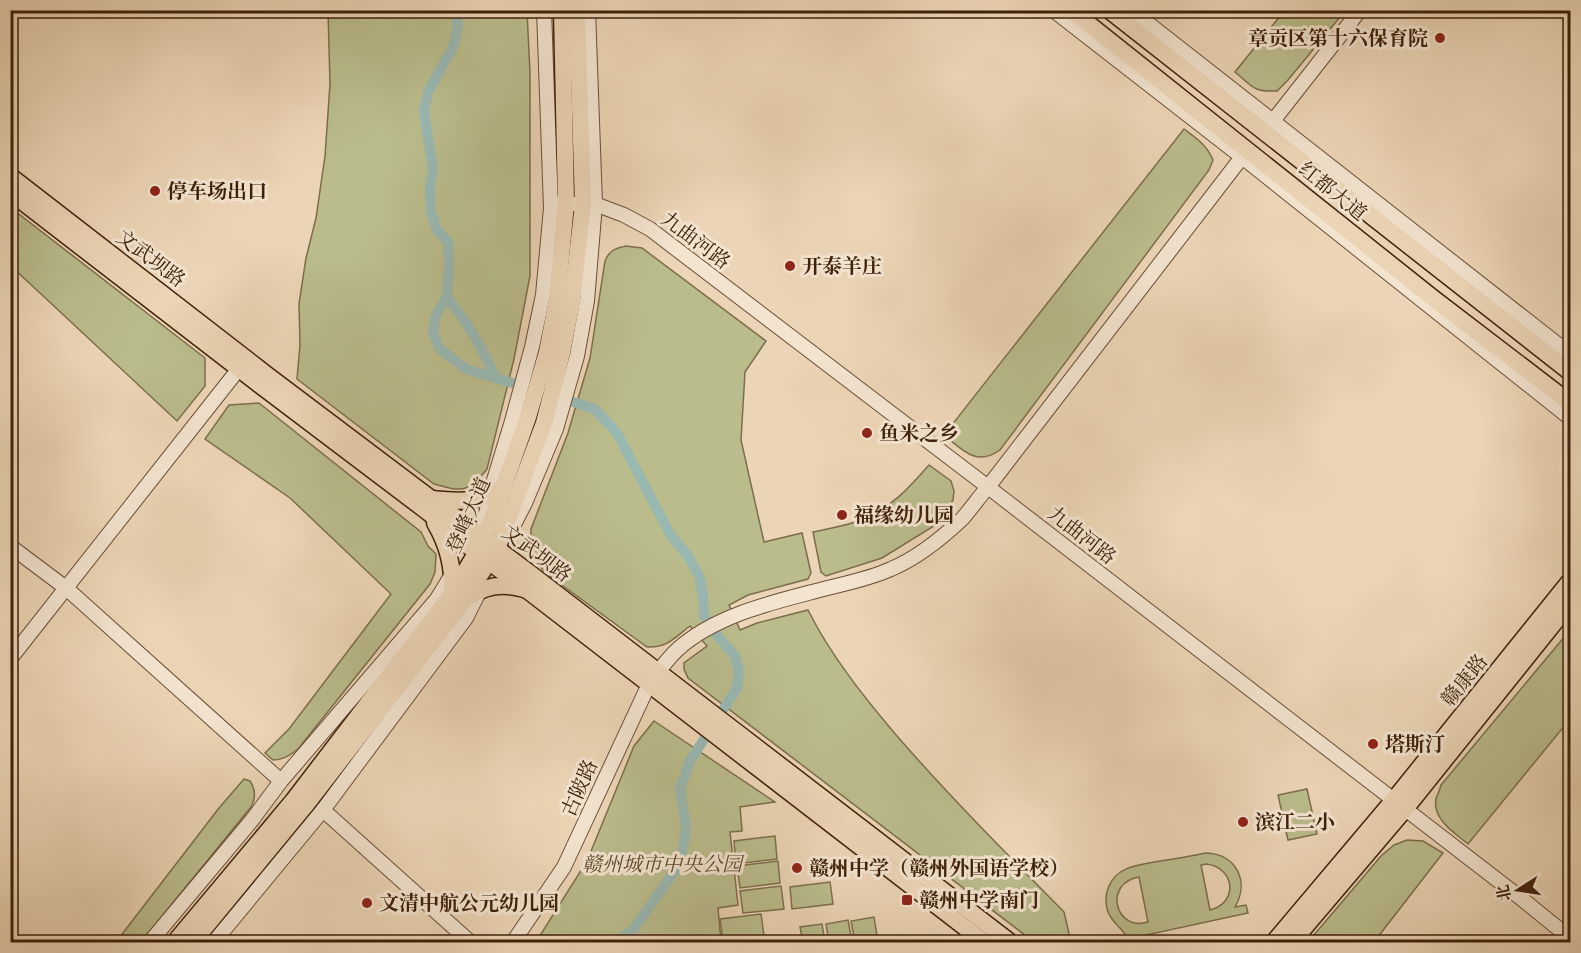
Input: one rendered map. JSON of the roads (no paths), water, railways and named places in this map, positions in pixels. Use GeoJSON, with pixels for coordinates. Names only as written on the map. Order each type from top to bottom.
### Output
{"type":"FeatureCollection","features":[{"type":"Feature","properties":{"kind":"main road","name":"登峰大道"},"geometry":{"type":"LineString","coordinates":[[562,10],[574,204]]}},
{"type":"Feature","properties":{"kind":"main road","name":"登峰大道"},"geometry":{"type":"LineString","coordinates":[[193,942],[312,797],[456,601],[514,506],[554,352],[557,300],[574,204],[577,10]]}},
{"type":"Feature","properties":{"kind":"main road","name":"红都大道"},"geometry":{"type":"LineString","coordinates":[[1071,10],[1434,299],[1570,403]]}},
{"type":"Feature","properties":{"kind":"main road","name":"红都大道"},"geometry":{"type":"LineString","coordinates":[[1109,10],[1570,372]]}},
{"type":"Feature","properties":{"kind":"main road","name":"文武坝路"},"geometry":{"type":"LineString","coordinates":[[10,176],[244,364]]}},
{"type":"Feature","properties":{"kind":"main road","name":"文武坝路"},"geometry":{"type":"LineString","coordinates":[[10,192],[244,364],[430,505],[487,550],[531,593],[654,678]]}},
{"type":"Feature","properties":{"kind":"main road","name":"登峰大道"},"geometry":{"type":"LineString","coordinates":[[487,550],[496,492],[535,423]]}},
{"type":"Feature","properties":{"kind":"main road"},"geometry":{"type":"LineString","coordinates":[[496,492],[469,501],[430,505],[449,553],[456,601],[491,586],[507,585],[531,593]]}},
{"type":"Feature","properties":{"kind":"main road"},"geometry":{"type":"LineString","coordinates":[[514,506],[510,531],[514,548],[528,572]]}},
{"type":"Feature","properties":{"kind":"main road","name":"文武坝路"},"geometry":{"type":"LineString","coordinates":[[487,550],[528,572],[675,695],[1010,942]]}},
{"type":"Feature","properties":{"kind":"main road","name":"赣康路"},"geometry":{"type":"LineString","coordinates":[[1292,942],[1570,581]]}},
{"type":"Feature","properties":{"kind":"main road","name":"登峰大道"},"geometry":{"type":"LineString","coordinates":[[174,942],[293,801],[456,601]]}},
{"type":"Feature","properties":{"kind":"main road","name":"赣康路"},"geometry":{"type":"LineString","coordinates":[[1274,942],[1399,805],[1570,603]]}},
{"type":"Feature","properties":{"kind":"main road","name":"文武坝路"},"geometry":{"type":"LineString","coordinates":[[742,746],[984,942]]}},
{"type":"Feature","properties":{"kind":"street"},"geometry":{"type":"LineString","coordinates":[[150,942],[252,820],[281,781],[436,599],[453,574],[510,531],[525,503],[535,423],[554,352],[587,301],[544,10]]}},
{"type":"Feature","properties":{"kind":"street"},"geometry":{"type":"LineString","coordinates":[[574,204],[588,10]]}},
{"type":"Feature","properties":{"kind":"street"},"geometry":{"type":"LineString","coordinates":[[1053,10],[1570,418]]}},
{"type":"Feature","properties":{"kind":"street"},"geometry":{"type":"LineString","coordinates":[[1131,10],[1570,354]]}},
{"type":"Feature","properties":{"kind":"street"},"geometry":{"type":"LineString","coordinates":[[1273,122],[1360,10]]}},
{"type":"Feature","properties":{"kind":"street","name":"古陂路"},"geometry":{"type":"LineString","coordinates":[[513,942],[564,867],[654,678],[679,649],[707,629],[740,613],[876,575],[893,568],[922,551],[947,532],[963,518],[988,487],[1242,157]]}},
{"type":"Feature","properties":{"kind":"street","name":"九曲河路"},"geometry":{"type":"LineString","coordinates":[[574,204],[624,215],[650,229],[988,487],[1570,938]]}},
{"type":"Feature","properties":{"kind":"street"},"geometry":{"type":"LineString","coordinates":[[10,659],[244,364]]}},
{"type":"Feature","properties":{"kind":"street"},"geometry":{"type":"LineString","coordinates":[[10,546],[66,588],[281,781]]}},
{"type":"Feature","properties":{"kind":"street"},"geometry":{"type":"LineString","coordinates":[[214,942],[323,810],[466,618],[479,591],[487,550]]}},
{"type":"Feature","properties":{"kind":"street"},"geometry":{"type":"LineString","coordinates":[[323,810],[470,942]]}},
{"type":"Feature","properties":{"kind":"waterway"},"geometry":{"type":"LineString","coordinates":[[455,10],[458,24],[454,45],[428,92],[424,111],[433,170],[430,187],[431,211],[437,230],[448,242],[449,264],[447,296],[436,315],[433,332],[440,349],[466,369],[526,387]]}},
{"type":"Feature","properties":{"kind":"waterway"},"geometry":{"type":"LineString","coordinates":[[447,296],[474,336],[496,378]]}},
{"type":"Feature","properties":{"kind":"waterway"},"geometry":{"type":"LineString","coordinates":[[558,397],[595,409],[617,433],[670,534],[688,556],[700,578],[704,616],[735,656],[739,671],[737,688],[690,761],[680,789],[686,828],[681,862],[633,930],[615,942]]}},
{"type":"Feature","properties":{"kind":"place","name":"章贡区第十六保育院"},"geometry":{"type":"Point","coordinates":[1440,38]}},
{"type":"Feature","properties":{"kind":"place","name":"停车场出口"},"geometry":{"type":"Point","coordinates":[155,191]}},
{"type":"Feature","properties":{"kind":"place","name":"开泰羊庄"},"geometry":{"type":"Point","coordinates":[790,266]}},
{"type":"Feature","properties":{"kind":"place","name":"鱼米之乡"},"geometry":{"type":"Point","coordinates":[867,433]}},
{"type":"Feature","properties":{"kind":"place","name":"福缘幼儿园"},"geometry":{"type":"Point","coordinates":[842,515]}},
{"type":"Feature","properties":{"kind":"place","name":"塔斯汀"},"geometry":{"type":"Point","coordinates":[1373,744]}},
{"type":"Feature","properties":{"kind":"place","name":"滨江二小"},"geometry":{"type":"Point","coordinates":[1243,822]}},
{"type":"Feature","properties":{"kind":"place","name":"赣州中学（赣州外国语学校）"},"geometry":{"type":"Point","coordinates":[797,868]}},
{"type":"Feature","properties":{"kind":"place","name":"赣州中学南门"},"geometry":{"type":"Point","coordinates":[907,900]}},
{"type":"Feature","properties":{"kind":"place","name":"文清中航公元幼儿园"},"geometry":{"type":"Point","coordinates":[367,903]}},
{"type":"Feature","properties":{"kind":"park label","name":"赣州城市中央公园"},"geometry":{"type":"Point","coordinates":[662,864]}}]}
